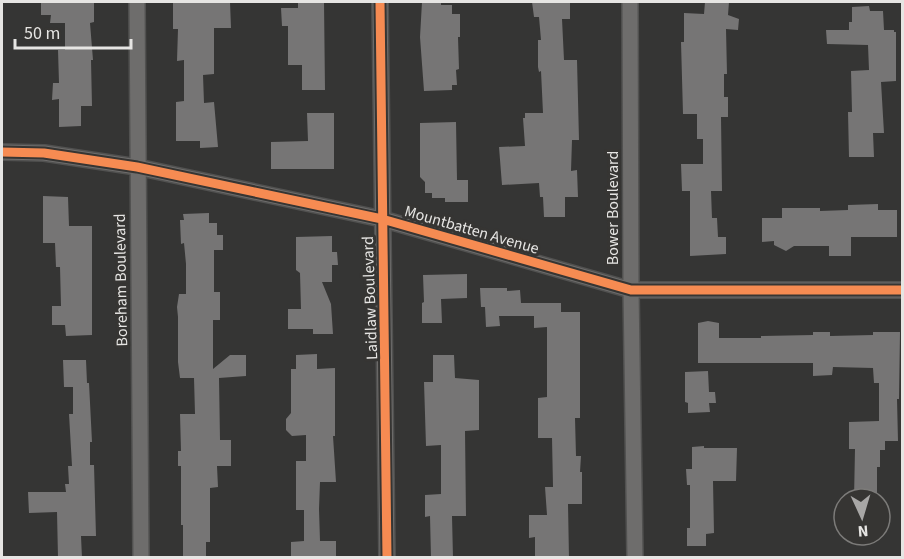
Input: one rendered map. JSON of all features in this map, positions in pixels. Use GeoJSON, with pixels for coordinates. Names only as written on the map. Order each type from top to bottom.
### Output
{"type":"FeatureCollection","features":[{"type":"Feature","properties":{"kind":"street","name":"Boreham Boulevard"},"geometry":{"type":"LineString","coordinates":[[137,2],[141,558]]}},
{"type":"Feature","properties":{"kind":"street","name":"Laidlaw Boulevard"},"geometry":{"type":"LineString","coordinates":[[380,2],[387,558]]}},
{"type":"Feature","properties":{"kind":"street","name":"Bower Boulevard"},"geometry":{"type":"LineString","coordinates":[[630,2],[634,558]]}},
{"type":"Feature","properties":{"kind":"street","name":"Mountbatten Avenue"},"geometry":{"type":"LineString","coordinates":[[2,152],[44,153],[137,167],[381,219],[631,291],[903,290]]}},
{"type":"Feature","properties":{"kind":"building"},"geometry":{"type":"Polygon","coordinates":[[[41,2],[94,2],[94,22],[90,23],[93,60],[91,60],[92,106],[81,106],[81,126],[59,127],[59,99],[52,100],[53,83],[59,83],[58,50],[65,50],[65,23],[50,23],[51,15],[41,15],[41,2]]]}},
{"type":"Feature","properties":{"kind":"building"},"geometry":{"type":"Polygon","coordinates":[[[173,2],[230,2],[231,28],[214,28],[214,74],[203,75],[204,103],[214,102],[218,147],[200,148],[200,141],[176,141],[176,102],[184,101],[184,60],[177,61],[178,29],[173,29],[173,2]]]}},
{"type":"Feature","properties":{"kind":"building"},"geometry":{"type":"Polygon","coordinates":[[[298,2],[324,2],[325,90],[302,90],[302,65],[288,65],[288,26],[282,26],[281,8],[298,8],[298,2]]]}},
{"type":"Feature","properties":{"kind":"building"},"geometry":{"type":"Polygon","coordinates":[[[422,2],[441,2],[441,5],[452,5],[452,14],[460,14],[459,69],[456,70],[457,85],[452,85],[452,90],[424,91],[420,37],[422,2]]]}},
{"type":"Feature","properties":{"kind":"building"},"geometry":{"type":"Polygon","coordinates":[[[532,2],[570,2],[570,19],[562,19],[564,60],[577,60],[579,140],[572,140],[571,171],[577,170],[578,197],[565,197],[565,217],[544,217],[543,197],[540,197],[539,183],[502,185],[499,147],[525,146],[523,118],[525,118],[525,113],[543,113],[541,71],[539,72],[538,67],[538,40],[541,40],[539,17],[534,17],[532,2]]]}},
{"type":"Feature","properties":{"kind":"building"},"geometry":{"type":"Polygon","coordinates":[[[705,2],[729,2],[728,15],[739,19],[738,30],[726,29],[727,74],[724,74],[724,97],[728,97],[728,117],[721,117],[722,191],[711,191],[712,218],[717,218],[718,237],[726,237],[726,254],[690,256],[690,191],[682,191],[681,164],[703,164],[703,139],[697,139],[697,114],[683,114],[681,42],[684,42],[684,13],[704,14],[705,2]]]}},
{"type":"Feature","properties":{"kind":"building"},"geometry":{"type":"Polygon","coordinates":[[[869,6],[870,11],[883,11],[884,30],[896,32],[896,81],[881,82],[884,133],[873,133],[874,157],[849,157],[848,112],[852,112],[851,71],[869,70],[868,45],[827,44],[826,30],[849,30],[849,22],[852,22],[852,7],[869,6]]]}},
{"type":"Feature","properties":{"kind":"building"},"geometry":{"type":"Polygon","coordinates":[[[307,113],[334,113],[334,169],[271,169],[271,142],[308,141],[307,113]]]}},
{"type":"Feature","properties":{"kind":"building"},"geometry":{"type":"Polygon","coordinates":[[[456,122],[457,180],[468,180],[468,202],[445,202],[445,198],[432,198],[432,193],[425,193],[425,182],[420,177],[420,123],[456,122]]]}},
{"type":"Feature","properties":{"kind":"building"},"geometry":{"type":"Polygon","coordinates":[[[43,196],[68,197],[69,226],[92,226],[92,335],[66,336],[65,325],[52,325],[52,306],[61,306],[60,267],[56,267],[55,243],[43,243],[43,196]]]}},
{"type":"Feature","properties":{"kind":"building"},"geometry":{"type":"Polygon","coordinates":[[[878,204],[878,210],[897,210],[897,237],[851,237],[851,256],[829,256],[829,246],[794,246],[786,251],[774,245],[774,241],[762,242],[762,218],[782,218],[782,208],[820,208],[820,211],[848,210],[848,205],[878,204]]]}},
{"type":"Feature","properties":{"kind":"building"},"geometry":{"type":"Polygon","coordinates":[[[209,213],[209,223],[217,223],[217,235],[223,235],[223,250],[214,250],[214,292],[220,292],[220,320],[213,320],[213,369],[230,355],[246,355],[246,376],[219,378],[220,440],[231,440],[231,466],[217,466],[218,487],[210,488],[210,542],[206,542],[206,558],[183,558],[181,466],[178,466],[178,451],[181,451],[180,414],[195,414],[194,378],[180,378],[178,362],[177,307],[179,294],[186,294],[186,264],[184,243],[181,244],[180,220],[184,220],[183,214],[209,213]]]}},
{"type":"Feature","properties":{"kind":"building"},"geometry":{"type":"Polygon","coordinates":[[[332,236],[332,252],[337,252],[338,265],[332,265],[332,282],[322,282],[331,304],[333,334],[313,334],[313,329],[288,329],[288,309],[301,309],[300,273],[296,270],[296,237],[332,236]]]}},
{"type":"Feature","properties":{"kind":"building"},"geometry":{"type":"Polygon","coordinates":[[[467,274],[467,298],[441,299],[442,323],[422,323],[423,275],[467,274]]]}},
{"type":"Feature","properties":{"kind":"building"},"geometry":{"type":"Polygon","coordinates":[[[480,288],[520,290],[521,303],[561,303],[561,312],[580,312],[580,418],[575,418],[576,456],[581,456],[582,504],[568,504],[569,558],[535,558],[535,537],[529,538],[529,515],[547,515],[545,487],[553,487],[552,438],[538,438],[538,398],[547,397],[547,327],[534,328],[534,316],[499,316],[500,326],[486,327],[485,307],[481,307],[480,288]]]}},
{"type":"Feature","properties":{"kind":"building"},"geometry":{"type":"Polygon","coordinates":[[[708,321],[719,323],[719,338],[813,335],[813,332],[830,332],[830,336],[900,332],[898,441],[885,441],[885,450],[880,450],[877,487],[854,487],[855,449],[849,449],[849,422],[879,421],[879,383],[874,383],[873,368],[833,367],[832,375],[813,376],[813,363],[698,363],[698,323],[708,321]]]}},
{"type":"Feature","properties":{"kind":"building"},"geometry":{"type":"Polygon","coordinates":[[[317,354],[317,369],[335,368],[335,436],[333,436],[336,482],[320,482],[319,509],[320,541],[336,541],[336,558],[291,558],[291,542],[304,541],[304,510],[296,510],[296,461],[306,461],[306,435],[292,436],[286,430],[286,419],[291,413],[291,369],[296,369],[296,355],[317,354]]]}},
{"type":"Feature","properties":{"kind":"building"},"geometry":{"type":"Polygon","coordinates":[[[433,355],[454,355],[455,378],[479,380],[479,430],[465,431],[466,516],[452,516],[453,558],[431,558],[430,516],[425,517],[425,495],[441,494],[441,445],[426,446],[424,382],[433,382],[433,355]]]}},
{"type":"Feature","properties":{"kind":"building"},"geometry":{"type":"Polygon","coordinates":[[[63,360],[86,360],[87,383],[89,383],[92,442],[90,442],[90,465],[94,465],[96,536],[81,536],[82,558],[58,558],[57,512],[29,513],[28,492],[66,492],[65,484],[69,484],[68,466],[72,466],[69,414],[73,414],[73,387],[64,387],[63,360]]]}},
{"type":"Feature","properties":{"kind":"building"},"geometry":{"type":"Polygon","coordinates":[[[708,371],[709,392],[715,392],[716,403],[709,403],[710,412],[688,413],[688,403],[685,402],[685,372],[708,371]]]}},
{"type":"Feature","properties":{"kind":"building"},"geometry":{"type":"Polygon","coordinates":[[[704,446],[704,448],[737,448],[736,481],[713,481],[714,533],[706,534],[706,546],[687,546],[687,528],[690,528],[690,485],[687,485],[686,469],[692,469],[692,447],[704,446]]]}},
{"type":"Feature","properties":{"kind":"cycle path"},"geometry":{"type":"LineString","coordinates":[[380,2],[387,558]]}},
{"type":"Feature","properties":{"kind":"cycle path"},"geometry":{"type":"LineString","coordinates":[[2,152],[44,153],[137,167],[382,219],[631,290],[902,290]]}}]}
